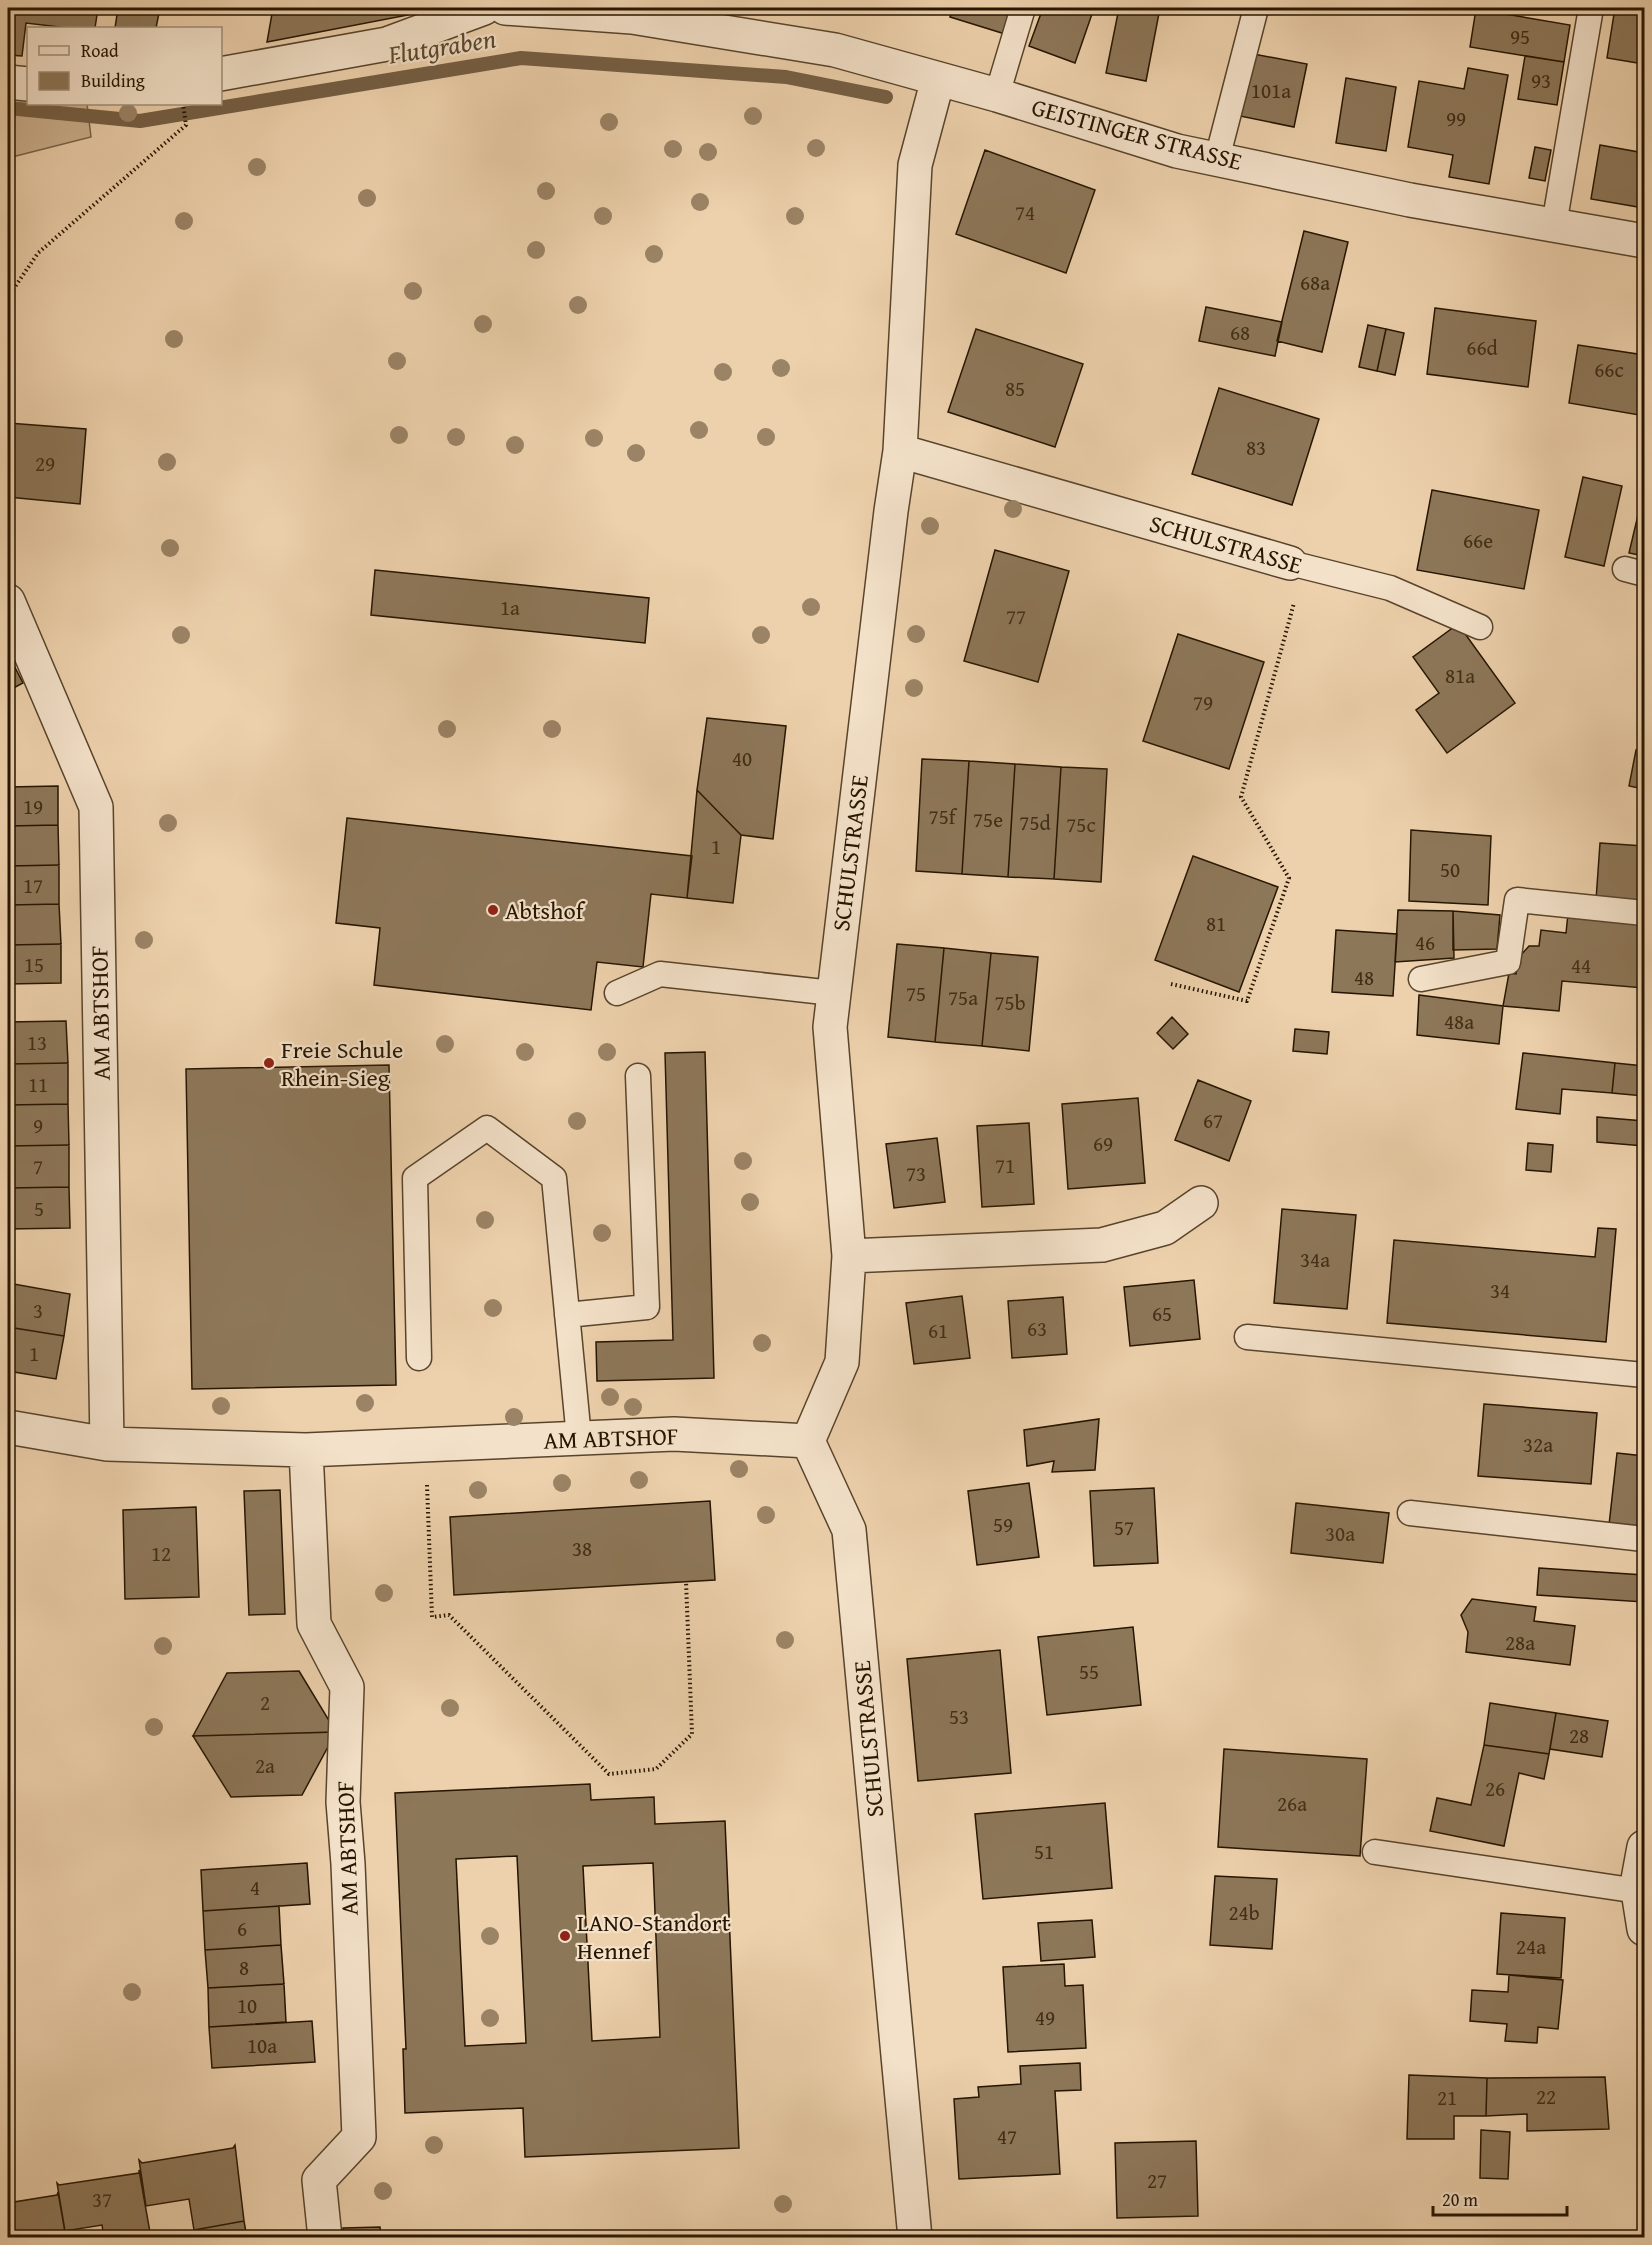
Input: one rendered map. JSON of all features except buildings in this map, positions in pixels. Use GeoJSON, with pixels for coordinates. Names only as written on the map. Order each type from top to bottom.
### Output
{"type":"FeatureCollection","features":[{"type":"Feature","properties":{"kind":"street"},"geometry":{"type":"LineString","coordinates":[[222,74],[387,44],[484,8]]}},
{"type":"Feature","properties":{"kind":"street","name":"GEISTINGER STRASSE"},"geometry":{"type":"LineString","coordinates":[[505,8],[633,12],[836,50],[997,95],[1178,151],[1410,200],[1644,242]]}},
{"type":"Feature","properties":{"kind":"street","name":"SCHULSTRASSE"},"geometry":{"type":"LineString","coordinates":[[915,2238],[849,1530],[808,1441],[842,1362],[849,1256],[830,1027],[900,451],[915,165],[938,79]]}},
{"type":"Feature","properties":{"kind":"street"},"geometry":{"type":"LineString","coordinates":[[8,82],[27,84]]}},
{"type":"Feature","properties":{"kind":"street","name":"SCHULSTRASSE"},"geometry":{"type":"LineString","coordinates":[[900,451],[1297,565]]}},
{"type":"Feature","properties":{"kind":"street","name":"AM ABTSHOF"},"geometry":{"type":"LineString","coordinates":[[8,601],[96,807],[107,1444]]}},
{"type":"Feature","properties":{"kind":"street"},"geometry":{"type":"LineString","coordinates":[[849,1256],[1102,1245],[1165,1228],[1201,1203]]}},
{"type":"Feature","properties":{"kind":"street","name":"AM ABTSHOF"},"geometry":{"type":"LineString","coordinates":[[8,1427],[107,1444],[306,1450],[674,1434],[808,1441]]}},
{"type":"Feature","properties":{"kind":"street","name":"AM ABTSHOF"},"geometry":{"type":"LineString","coordinates":[[306,1450],[314,1624],[347,1687],[343,1802],[348,1864],[359,2137],[319,2180],[325,2238]]}},
{"type":"Feature","properties":{"kind":"street"},"geometry":{"type":"LineString","coordinates":[[1644,1846],[1637,1885],[1644,1929]]}},
{"type":"Feature","properties":{"kind":"lane"},"geometry":{"type":"LineString","coordinates":[[997,95],[1023,8]]}},
{"type":"Feature","properties":{"kind":"lane"},"geometry":{"type":"LineString","coordinates":[[1217,159],[1256,8]]}},
{"type":"Feature","properties":{"kind":"lane"},"geometry":{"type":"LineString","coordinates":[[1554,225],[1590,8]]}},
{"type":"Feature","properties":{"kind":"lane","name":"SCHULSTRASSE"},"geometry":{"type":"LineString","coordinates":[[1297,565],[1390,588],[1480,627]]}},
{"type":"Feature","properties":{"kind":"lane"},"geometry":{"type":"LineString","coordinates":[[1421,979],[1508,962],[1517,900],[1644,914]]}},
{"type":"Feature","properties":{"kind":"lane"},"geometry":{"type":"LineString","coordinates":[[617,993],[660,974],[833,993]]}},
{"type":"Feature","properties":{"kind":"lane"},"geometry":{"type":"LineString","coordinates":[[567,1316],[647,1307],[638,1076]]}},
{"type":"Feature","properties":{"kind":"lane"},"geometry":{"type":"LineString","coordinates":[[419,1358],[415,1178],[487,1128],[554,1178],[579,1438]]}},
{"type":"Feature","properties":{"kind":"lane"},"geometry":{"type":"LineString","coordinates":[[1246,1337],[1644,1375]]}},
{"type":"Feature","properties":{"kind":"lane"},"geometry":{"type":"LineString","coordinates":[[1410,1514],[1644,1539]]}},
{"type":"Feature","properties":{"kind":"lane"},"geometry":{"type":"LineString","coordinates":[[1375,1852],[1638,1891]]}},
{"type":"Feature","properties":{"kind":"path"},"geometry":{"type":"LineString","coordinates":[[8,297],[38,253],[186,125],[183,105]]}},
{"type":"Feature","properties":{"kind":"path"},"geometry":{"type":"LineString","coordinates":[[1171,984],[1247,1001],[1289,878],[1241,796],[1297,565]]}},
{"type":"Feature","properties":{"kind":"path"},"geometry":{"type":"LineString","coordinates":[[426,1445],[432,1617],[449,1615],[609,1774],[656,1769],[692,1734],[686,1581]]}},
{"type":"Feature","properties":{"kind":"shaded area"},"geometry":{"type":"Polygon","coordinates":[[[8,82],[27,84],[27,105],[87,105],[91,137],[8,158],[8,82]]]}},
{"type":"Feature","properties":{"kind":"waterway","name":"Flutgraben"},"geometry":{"type":"LineString","coordinates":[[8,108],[140,121],[521,58],[786,77],[886,97]]}},
{"type":"Feature","properties":{"kind":"place","name":"Abtshof"},"geometry":{"type":"Point","coordinates":[493,910]}},
{"type":"Feature","properties":{"kind":"place","name":"Freie Schule Rhein-Sieg"},"geometry":{"type":"Point","coordinates":[269,1063]}},
{"type":"Feature","properties":{"kind":"place","name":"LANO-Standort Hennef"},"geometry":{"type":"Point","coordinates":[565,1936]}}]}
